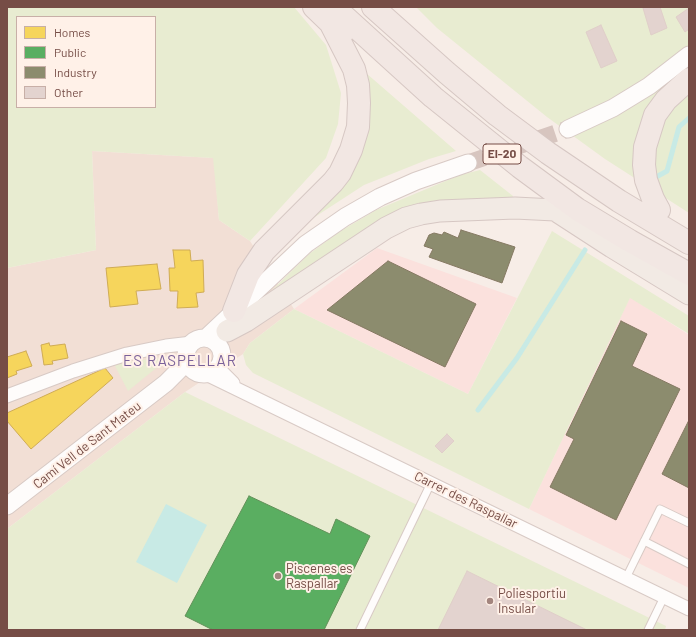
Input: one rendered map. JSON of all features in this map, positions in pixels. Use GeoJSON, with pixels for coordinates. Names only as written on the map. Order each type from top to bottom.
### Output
{"type":"FeatureCollection","features":[{"type":"Feature","properties":{"kind":"highway"},"geometry":{"type":"LineString","coordinates":[[314,7],[332,16],[409,94],[469,145],[555,210]]}},
{"type":"Feature","properties":{"kind":"highway","name":"EI-20"},"geometry":{"type":"LineString","coordinates":[[373,7],[497,115],[548,153],[619,201],[689,243]]}},
{"type":"Feature","properties":{"kind":"highway"},"geometry":{"type":"LineString","coordinates":[[234,311],[253,265],[276,237],[333,182],[340,173],[352,150],[358,127],[358,85],[354,69],[332,16]]}},
{"type":"Feature","properties":{"kind":"highway","name":"EI-20"},"geometry":{"type":"LineString","coordinates":[[332,16],[520,168],[577,209],[689,274]]}},
{"type":"Feature","properties":{"kind":"highway"},"geometry":{"type":"LineString","coordinates":[[659,210],[646,180],[644,165],[645,147],[655,115],[666,100],[689,79]]}},
{"type":"Feature","properties":{"kind":"highway"},"geometry":{"type":"LineString","coordinates":[[548,153],[588,166],[689,227]]}},
{"type":"Feature","properties":{"kind":"main road"},"geometry":{"type":"LineString","coordinates":[[227,331],[386,228],[406,218],[447,210],[515,208],[555,210],[689,294]]}},
{"type":"Feature","properties":{"kind":"street"},"geometry":{"type":"LineString","coordinates":[[568,129],[613,108],[649,86],[689,55]]}},
{"type":"Feature","properties":{"kind":"street"},"geometry":{"type":"LineString","coordinates":[[206,364],[188,348],[217,329],[286,261],[306,244],[345,217],[380,197],[416,181],[468,163]]}},
{"type":"Feature","properties":{"kind":"street"},"geometry":{"type":"LineString","coordinates":[[206,364],[252,295]]}},
{"type":"Feature","properties":{"kind":"street"},"geometry":{"type":"LineString","coordinates":[[7,396],[73,371],[127,354],[199,340],[216,342],[206,364]]}},
{"type":"Feature","properties":{"kind":"street","name":"Camí Vell de Sant Mateu"},"geometry":{"type":"LineString","coordinates":[[7,506],[166,383],[181,368],[206,364]]}},
{"type":"Feature","properties":{"kind":"street","name":"Carrer des Raspallar"},"geometry":{"type":"LineString","coordinates":[[206,364],[226,376],[242,391],[689,609]]}},
{"type":"Feature","properties":{"kind":"lane"},"geometry":{"type":"LineString","coordinates":[[360,630],[431,483]]}},
{"type":"Feature","properties":{"kind":"lane"},"geometry":{"type":"LineString","coordinates":[[626,578],[660,509],[689,523]]}},
{"type":"Feature","properties":{"kind":"lane"},"geometry":{"type":"LineString","coordinates":[[644,542],[689,564]]}},
{"type":"Feature","properties":{"kind":"lane"},"geometry":{"type":"LineString","coordinates":[[648,630],[664,597]]}},
{"type":"Feature","properties":{"kind":"shaded area"},"geometry":{"type":"Polygon","coordinates":[[[92,151],[214,158],[219,220],[250,241],[294,309],[250,343],[243,354],[185,392],[7,529],[7,268],[96,250],[92,151]]]}},
{"type":"Feature","properties":{"kind":"shaded area"},"geometry":{"type":"Polygon","coordinates":[[[377,248],[517,298],[468,394],[294,309],[377,248]]]}},
{"type":"Feature","properties":{"kind":"shaded area"},"geometry":{"type":"Polygon","coordinates":[[[630,297],[689,335],[689,588],[529,509],[630,297]]]}},
{"type":"Feature","properties":{"kind":"green space"},"geometry":{"type":"Polygon","coordinates":[[[7,7],[294,7],[326,45],[341,93],[338,124],[326,158],[250,241],[219,220],[213,158],[92,151],[96,250],[7,268],[7,7]]]}},
{"type":"Feature","properties":{"kind":"green space"},"geometry":{"type":"Polygon","coordinates":[[[416,7],[689,7],[689,213],[605,159],[547,117],[437,28],[416,7]]]}},
{"type":"Feature","properties":{"kind":"green space"},"geometry":{"type":"Polygon","coordinates":[[[366,73],[456,151],[429,159],[364,185],[304,224],[328,199],[366,73]]]}},
{"type":"Feature","properties":{"kind":"green space"},"geometry":{"type":"Polygon","coordinates":[[[480,170],[513,196],[512,198],[454,203],[269,296],[267,295],[309,254],[339,232],[376,210],[460,175],[480,170]]]}},
{"type":"Feature","properties":{"kind":"green space"},"geometry":{"type":"Polygon","coordinates":[[[552,231],[689,316],[689,334],[630,298],[529,509],[253,373],[246,365],[243,354],[250,343],[294,309],[468,394],[552,231]]]}},
{"type":"Feature","properties":{"kind":"green space"},"geometry":{"type":"Polygon","coordinates":[[[171,356],[128,391],[114,364],[171,356]]]}},
{"type":"Feature","properties":{"kind":"green space"},"geometry":{"type":"Polygon","coordinates":[[[185,392],[666,626],[665,630],[7,630],[7,529],[185,392]]]}},
{"type":"Feature","properties":{"kind":"water"},"geometry":{"type":"Polygon","coordinates":[[[166,504],[207,525],[177,583],[136,562],[166,504]]]}},
{"type":"Feature","properties":{"kind":"building: Homes"},"geometry":{"type":"Polygon","coordinates":[[[173,250],[190,250],[191,261],[203,260],[204,292],[196,293],[198,307],[177,308],[178,291],[170,291],[169,268],[175,268],[173,250]]]}},
{"type":"Feature","properties":{"kind":"building: Homes"},"geometry":{"type":"Polygon","coordinates":[[[157,264],[161,289],[136,291],[138,304],[110,307],[106,268],[157,264]]]}},
{"type":"Feature","properties":{"kind":"building: Homes"},"geometry":{"type":"Polygon","coordinates":[[[49,343],[50,346],[65,344],[68,358],[52,361],[53,364],[44,365],[41,345],[49,343]]]}},
{"type":"Feature","properties":{"kind":"building: Homes"},"geometry":{"type":"Polygon","coordinates":[[[26,351],[32,366],[16,371],[17,374],[7,378],[7,357],[26,351]]]}},
{"type":"Feature","properties":{"kind":"building: Homes"},"geometry":{"type":"Polygon","coordinates":[[[105,368],[113,378],[31,449],[7,421],[7,413],[105,368]]]}},
{"type":"Feature","properties":{"kind":"building: Public","name":"Piscenes es Raspallar"},"geometry":{"type":"Polygon","coordinates":[[[249,496],[330,534],[336,519],[370,536],[324,630],[213,630],[185,616],[249,496]]]}},
{"type":"Feature","properties":{"kind":"building: Industry"},"geometry":{"type":"Polygon","coordinates":[[[461,230],[515,247],[502,283],[429,257],[433,249],[424,246],[429,235],[434,233],[442,235],[444,232],[458,238],[461,230]]]}},
{"type":"Feature","properties":{"kind":"building: Industry"},"geometry":{"type":"Polygon","coordinates":[[[388,261],[476,304],[445,367],[327,310],[388,261]]]}},
{"type":"Feature","properties":{"kind":"building: Industry"},"geometry":{"type":"Polygon","coordinates":[[[621,321],[647,334],[632,366],[680,389],[616,520],[550,487],[574,439],[566,435],[621,321]]]}},
{"type":"Feature","properties":{"kind":"building: Industry"},"geometry":{"type":"Polygon","coordinates":[[[689,420],[689,488],[662,474],[689,420]]]}},
{"type":"Feature","properties":{"kind":"building: Other"},"geometry":{"type":"Polygon","coordinates":[[[660,7],[667,28],[651,35],[643,8],[660,7]]]}},
{"type":"Feature","properties":{"kind":"building: Other"},"geometry":{"type":"Polygon","coordinates":[[[689,8],[689,29],[685,32],[676,17],[689,8]]]}},
{"type":"Feature","properties":{"kind":"building: Other"},"geometry":{"type":"Polygon","coordinates":[[[601,25],[617,61],[601,68],[586,32],[601,25]]]}},
{"type":"Feature","properties":{"kind":"building: Other"},"geometry":{"type":"Polygon","coordinates":[[[447,434],[454,441],[442,453],[435,446],[447,434]]]}},
{"type":"Feature","properties":{"kind":"building: Other","name":"Poliesportiu Insular"},"geometry":{"type":"Polygon","coordinates":[[[467,571],[587,630],[438,630],[467,571]]]}},
{"type":"Feature","properties":{"kind":"waterway"},"geometry":{"type":"LineString","coordinates":[[658,176],[667,171],[679,127],[689,118]]}},
{"type":"Feature","properties":{"kind":"waterway"},"geometry":{"type":"LineString","coordinates":[[478,410],[517,358],[585,250]]}},
{"type":"Feature","properties":{"kind":"tunnel"},"geometry":{"type":"LineString","coordinates":[[468,163],[568,129]]}},
{"type":"Feature","properties":{"kind":"place","name":"Piscenes es Raspallar"},"geometry":{"type":"Point","coordinates":[278,576]}},
{"type":"Feature","properties":{"kind":"place","name":"Poliesportiu Insular"},"geometry":{"type":"Point","coordinates":[490,601]}},
{"type":"Feature","properties":{"kind":"district","name":"ES RASPELLAR"},"geometry":{"type":"Point","coordinates":[180,361]}}]}
